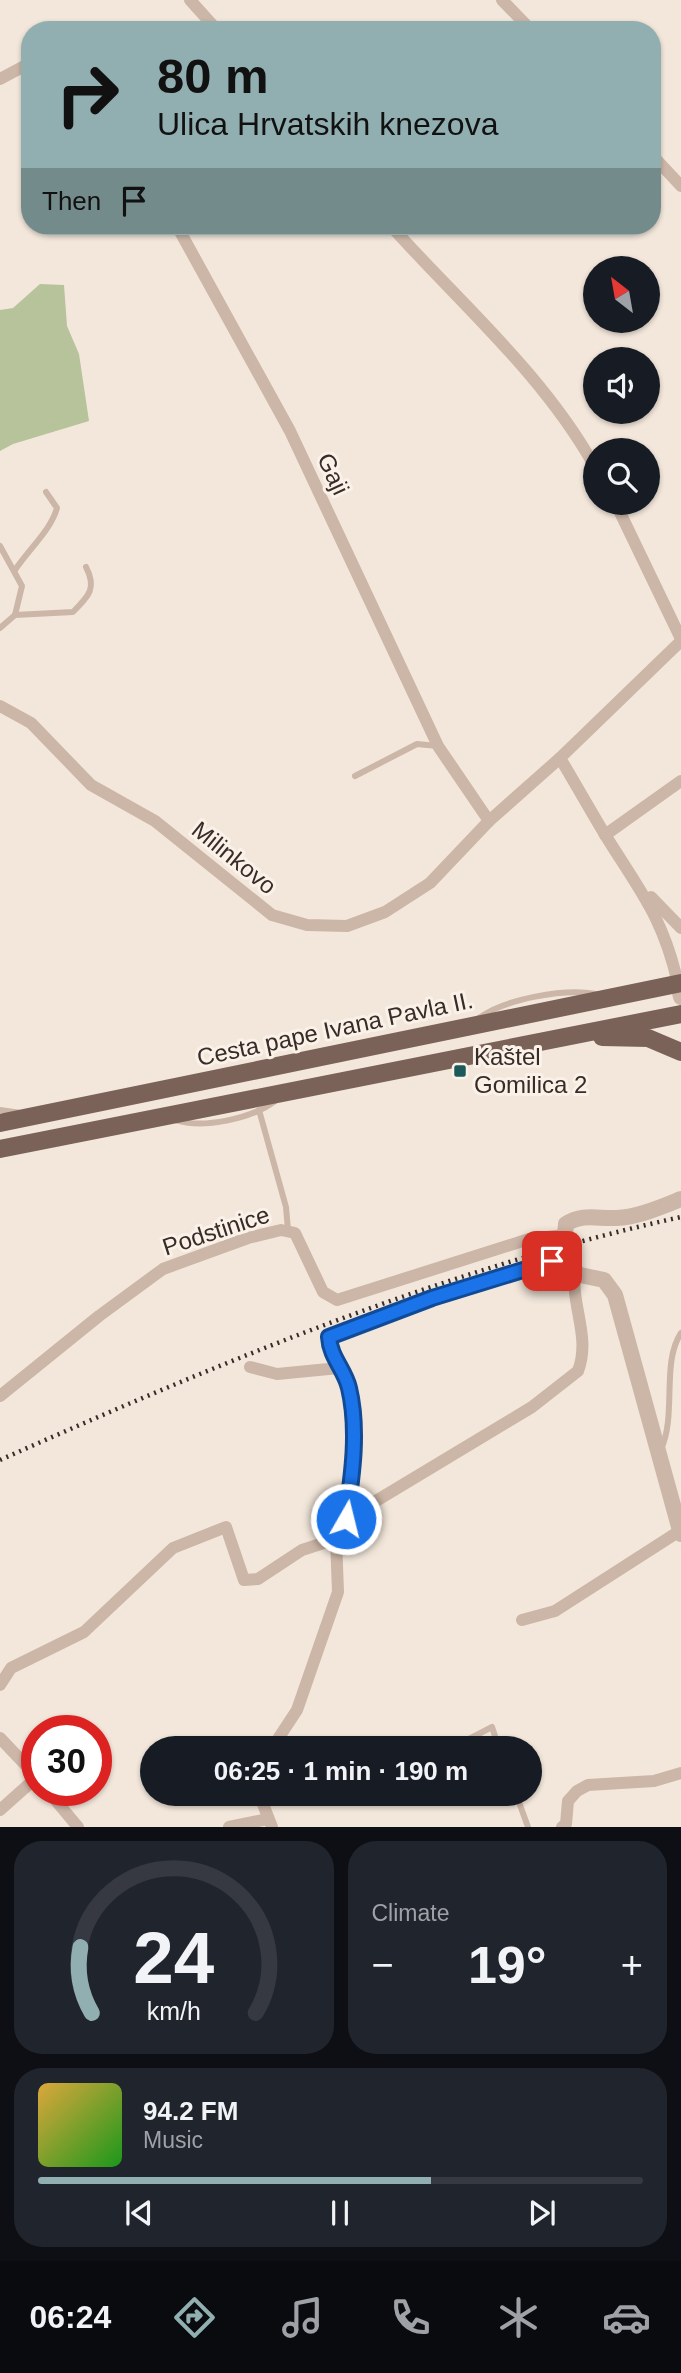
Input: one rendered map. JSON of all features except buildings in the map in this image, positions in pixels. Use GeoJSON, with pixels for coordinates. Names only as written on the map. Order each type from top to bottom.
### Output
{"type":"FeatureCollection","features":[{"type":"Feature","properties":{"kind":"main road","name":"Cesta pape Ivana Pavla II."},"geometry":{"type":"LineString","coordinates":[[0,1123],[608,998],[680,988]]}},
{"type":"Feature","properties":{"kind":"main road"},"geometry":{"type":"LineString","coordinates":[[0,1149],[681,1014]]}},
{"type":"Feature","properties":{"kind":"main road"},"geometry":{"type":"LineString","coordinates":[[589,1032],[603,1037],[648,1038],[681,1052]]}},
{"type":"Feature","properties":{"kind":"street"},"geometry":{"type":"LineString","coordinates":[[190,0],[209,21]]}},
{"type":"Feature","properties":{"kind":"street"},"geometry":{"type":"LineString","coordinates":[[502,0],[522,21]]}},
{"type":"Feature","properties":{"kind":"street"},"geometry":{"type":"LineString","coordinates":[[0,79],[21,68]]}},
{"type":"Feature","properties":{"kind":"street"},"geometry":{"type":"LineString","coordinates":[[661,165],[681,186]]}},
{"type":"Feature","properties":{"kind":"street","name":"Gaji"},"geometry":{"type":"LineString","coordinates":[[182,235],[290,430],[438,746],[489,821]]}},
{"type":"Feature","properties":{"kind":"street"},"geometry":{"type":"LineString","coordinates":[[400,235],[504,345],[555,406],[583,449]]}},
{"type":"Feature","properties":{"kind":"street"},"geometry":{"type":"LineString","coordinates":[[489,821],[560,758],[681,640],[621,515]]}},
{"type":"Feature","properties":{"kind":"street","name":"Milinkovo"},"geometry":{"type":"LineString","coordinates":[[0,706],[31,723],[91,785],[155,821],[272,915],[307,925],[347,926],[385,912],[430,883],[489,821]]}},
{"type":"Feature","properties":{"kind":"street"},"geometry":{"type":"LineString","coordinates":[[560,758],[605,835],[643,890],[666,937],[680,988]]}},
{"type":"Feature","properties":{"kind":"street"},"geometry":{"type":"LineString","coordinates":[[605,835],[681,781]]}},
{"type":"Feature","properties":{"kind":"street"},"geometry":{"type":"LineString","coordinates":[[643,890],[681,928]]}},
{"type":"Feature","properties":{"kind":"street"},"geometry":{"type":"LineString","coordinates":[[346,1519],[533,1407],[578,1371],[584,1341],[564,1235],[566,1224],[580,1217],[616,1218],[640,1214],[681,1199]]}},
{"type":"Feature","properties":{"kind":"street","name":"Podstinice"},"geometry":{"type":"LineString","coordinates":[[0,1396],[99,1315],[163,1269],[248,1238],[288,1230],[295,1233],[323,1292],[337,1300],[529,1239],[564,1235]]}},
{"type":"Feature","properties":{"kind":"street"},"geometry":{"type":"LineString","coordinates":[[522,1620],[555,1612],[681,1531],[615,1296],[604,1280],[571,1265]]}},
{"type":"Feature","properties":{"kind":"street"},"geometry":{"type":"LineString","coordinates":[[250,1367],[276,1374],[339,1367],[349,1386],[353,1464],[346,1519],[336,1539],[338,1592],[297,1710],[280,1736]]}},
{"type":"Feature","properties":{"kind":"street"},"geometry":{"type":"LineString","coordinates":[[0,1685],[11,1668],[84,1632],[173,1548],[226,1527],[244,1580],[258,1578],[302,1550],[336,1539]]}},
{"type":"Feature","properties":{"kind":"street"},"geometry":{"type":"LineString","coordinates":[[0,1738],[21,1760]]}},
{"type":"Feature","properties":{"kind":"street"},"geometry":{"type":"LineString","coordinates":[[567,1826],[568,1801],[577,1791],[588,1785],[654,1781],[681,1773]]}},
{"type":"Feature","properties":{"kind":"street"},"geometry":{"type":"LineString","coordinates":[[0,1810],[21,1791]]}},
{"type":"Feature","properties":{"kind":"street"},"geometry":{"type":"LineString","coordinates":[[60,1806],[78,1827]]}},
{"type":"Feature","properties":{"kind":"street"},"geometry":{"type":"LineString","coordinates":[[229,1827],[270,1823],[264,1806]]}},
{"type":"Feature","properties":{"kind":"lane"},"geometry":{"type":"LineString","coordinates":[[15,570],[31,545],[53,524],[57,508],[46,492]]}},
{"type":"Feature","properties":{"kind":"lane"},"geometry":{"type":"LineString","coordinates":[[0,546],[22,586],[15,615],[0,628]]}},
{"type":"Feature","properties":{"kind":"lane"},"geometry":{"type":"LineString","coordinates":[[15,615],[73,612],[91,595],[93,580],[86,567]]}},
{"type":"Feature","properties":{"kind":"lane"},"geometry":{"type":"LineString","coordinates":[[355,776],[417,744],[438,746]]}},
{"type":"Feature","properties":{"kind":"lane"},"geometry":{"type":"LineString","coordinates":[[166,1117],[200,1124],[259,1111],[284,1094]]}},
{"type":"Feature","properties":{"kind":"lane"},"geometry":{"type":"LineString","coordinates":[[0,1110],[33,1116]]}},
{"type":"Feature","properties":{"kind":"lane"},"geometry":{"type":"LineString","coordinates":[[259,1111],[286,1207],[288,1230]]}},
{"type":"Feature","properties":{"kind":"lane"},"geometry":{"type":"LineString","coordinates":[[339,1367],[329,1337],[335,1333],[495,1278],[571,1265]]}},
{"type":"Feature","properties":{"kind":"lane"},"geometry":{"type":"LineString","coordinates":[[659,1454],[670,1408],[673,1352],[681,1333]]}},
{"type":"Feature","properties":{"kind":"lane"},"geometry":{"type":"LineString","coordinates":[[475,1736],[492,1727],[495,1736]]}},
{"type":"Feature","properties":{"kind":"lane"},"geometry":{"type":"LineString","coordinates":[[520,1806],[528,1827]]}},
{"type":"Feature","properties":{"kind":"green space"},"geometry":{"type":"Polygon","coordinates":[[[40,284],[64,285],[67,326],[79,354],[89,421],[13,444],[0,451],[0,310],[13,308],[40,284]]]}},
{"type":"Feature","properties":{"kind":"railway"},"geometry":{"type":"LineString","coordinates":[[0,1460],[166,1388],[334,1321],[506,1263],[681,1217]]}},
{"type":"Feature","properties":{"kind":"place","name":"Kaštel Gomilica 2"},"geometry":{"type":"Point","coordinates":[460,1071]}},
{"type":"Feature","properties":{"kind":"route"},"geometry":{"type":"LineString","coordinates":[[346,1519],[353,1464],[351,1400],[349,1386],[329,1337],[432,1298],[552,1261]]}}]}
